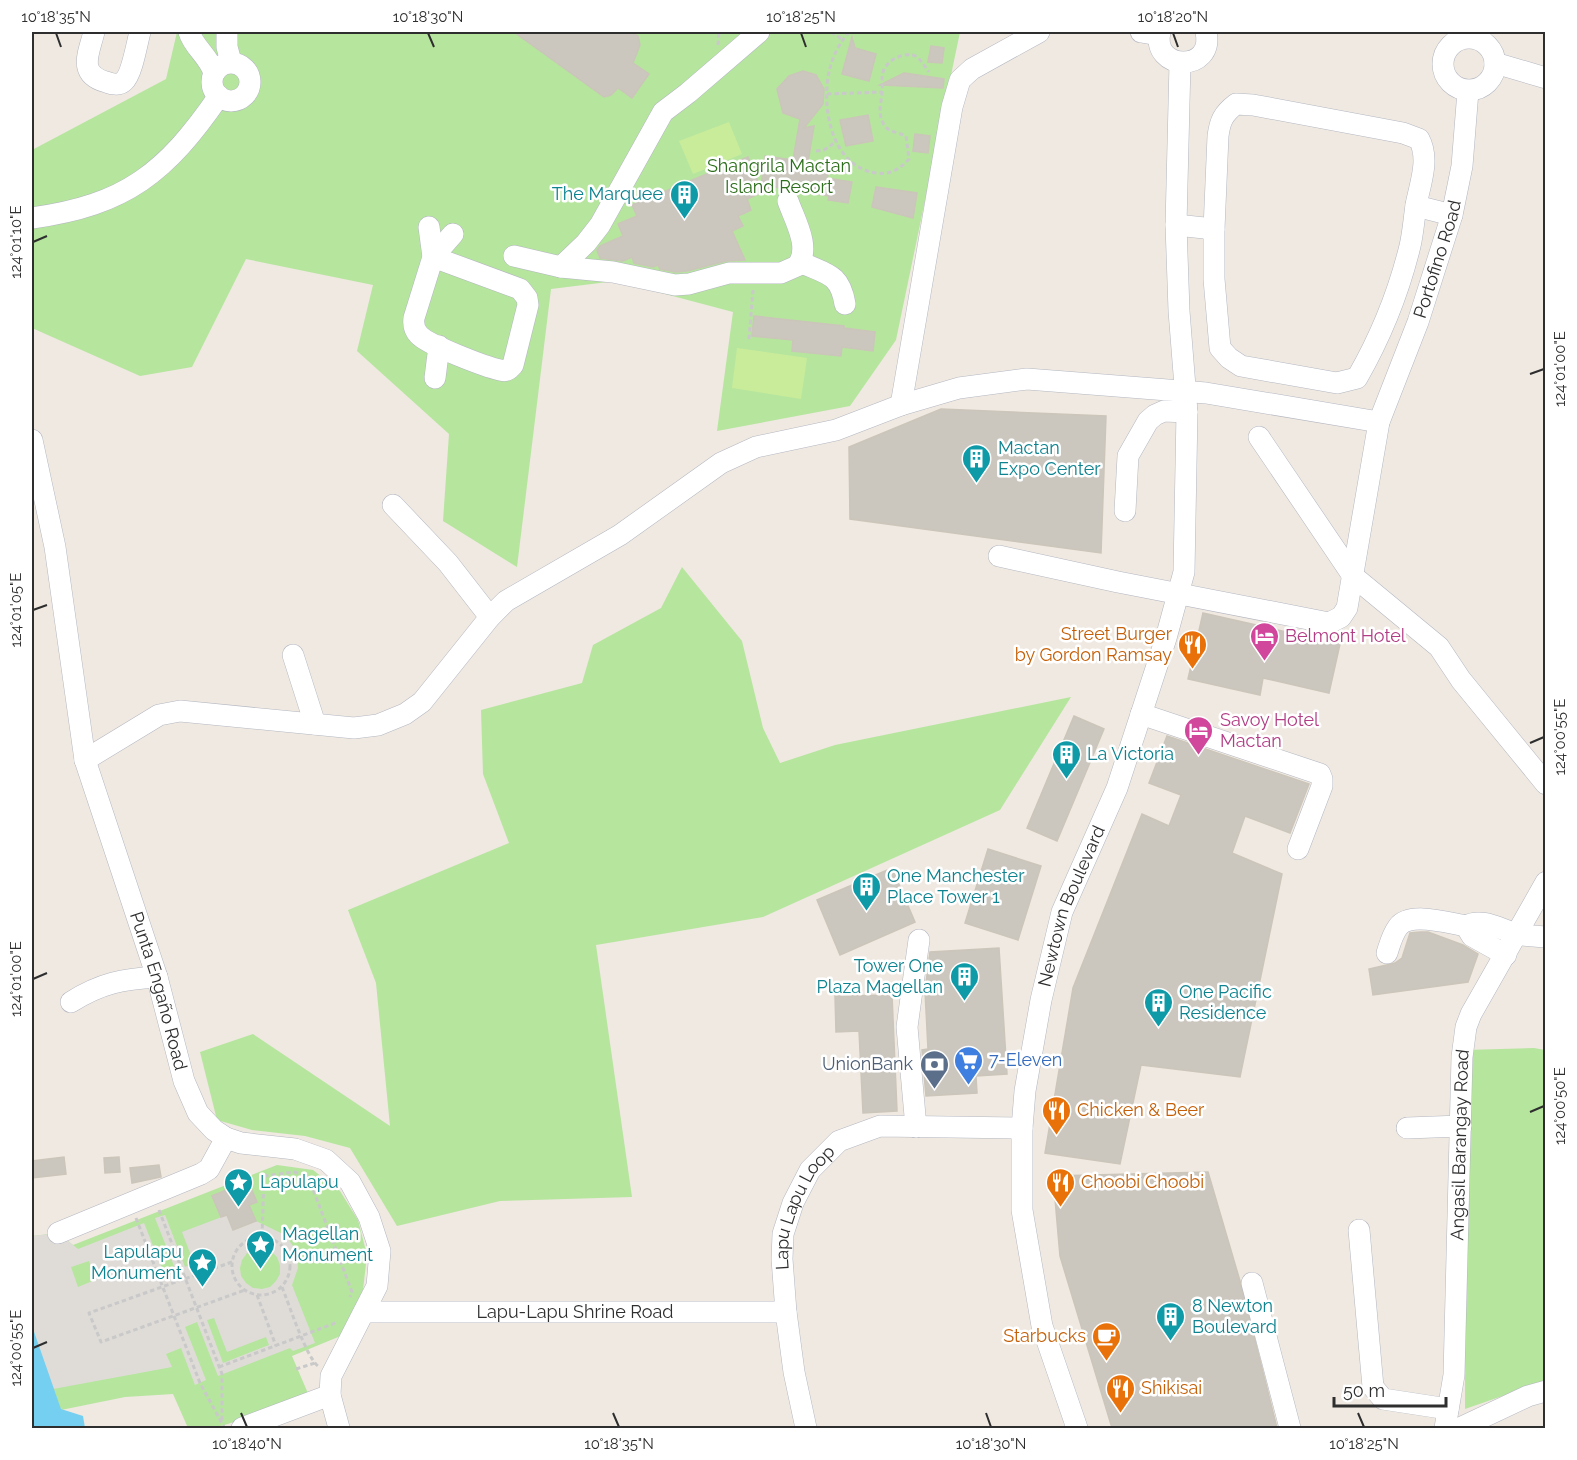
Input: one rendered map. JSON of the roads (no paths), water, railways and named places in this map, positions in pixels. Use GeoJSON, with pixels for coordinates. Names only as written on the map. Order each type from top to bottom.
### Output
{"type":"FeatureCollection","features":[{"type":"Feature","properties":{"kind":"street"},"geometry":{"type":"LineString","coordinates":[[94,32],[87,63],[90,73],[97,80],[121,84],[127,77],[140,32]]}},
{"type":"Feature","properties":{"kind":"street"},"geometry":{"type":"LineString","coordinates":[[189,32],[194,44],[211,63],[222,68],[241,65],[249,75],[249,88],[246,94],[229,101],[219,96],[213,86],[222,68],[227,32]]}},
{"type":"Feature","properties":{"kind":"street"},"geometry":{"type":"LineString","coordinates":[[561,267],[586,243],[600,225],[663,112],[759,32]]}},
{"type":"Feature","properties":{"kind":"street"},"geometry":{"type":"LineString","coordinates":[[901,405],[952,107],[960,80],[972,69],[1039,32]]}},
{"type":"Feature","properties":{"kind":"street"},"geometry":{"type":"LineString","coordinates":[[1153,33],[1167,56],[1180,63],[1188,62],[1201,55],[1207,42],[1206,32]]}},
{"type":"Feature","properties":{"kind":"street"},"geometry":{"type":"LineString","coordinates":[[1474,39],[1488,48],[1495,63],[1490,79],[1484,85],[1468,91],[1452,85],[1443,70],[1445,53],[1457,40],[1474,39]]}},
{"type":"Feature","properties":{"kind":"street","name":"Newtown Boulevard"},"geometry":{"type":"LineString","coordinates":[[1077,1428],[1042,1326],[1022,1210],[1022,1128],[1025,1091],[1041,1000],[1062,912],[1117,788],[1166,638],[1184,572],[1187,390],[1179,311],[1176,225],[1180,63]]}},
{"type":"Feature","properties":{"kind":"street"},"geometry":{"type":"LineString","coordinates":[[1495,63],[1545,78]]}},
{"type":"Feature","properties":{"kind":"street","name":"Portofino Road"},"geometry":{"type":"LineString","coordinates":[[1178,594],[1329,623],[1341,617],[1347,608],[1379,422],[1418,322],[1452,215],[1462,166],[1468,91]]}},
{"type":"Feature","properties":{"kind":"street"},"geometry":{"type":"LineString","coordinates":[[32,218],[75,210],[131,188],[172,156],[200,124],[219,96]]}},
{"type":"Feature","properties":{"kind":"street"},"geometry":{"type":"LineString","coordinates":[[1236,104],[1253,105],[1403,133],[1419,139],[1424,147],[1424,162],[1410,246],[1386,316],[1371,353],[1357,378],[1337,383],[1241,366],[1229,358],[1221,348],[1214,279],[1214,229],[1220,121],[1236,104]]}},
{"type":"Feature","properties":{"kind":"street"},"geometry":{"type":"LineString","coordinates":[[514,256],[561,267],[613,272],[675,285],[689,284],[723,274],[781,273],[800,262],[803,248],[788,201]]}},
{"type":"Feature","properties":{"kind":"street"},"geometry":{"type":"LineString","coordinates":[[1416,206],[1452,215]]}},
{"type":"Feature","properties":{"kind":"street"},"geometry":{"type":"LineString","coordinates":[[1176,225],[1214,229]]}},
{"type":"Feature","properties":{"kind":"street"},"geometry":{"type":"LineString","coordinates":[[429,227],[433,257],[413,324],[419,336],[500,370],[509,369],[513,365],[528,302],[526,294],[520,289],[433,257]]}},
{"type":"Feature","properties":{"kind":"street"},"geometry":{"type":"LineString","coordinates":[[433,257],[453,234]]}},
{"type":"Feature","properties":{"kind":"street"},"geometry":{"type":"LineString","coordinates":[[800,262],[839,282],[845,304]]}},
{"type":"Feature","properties":{"kind":"street"},"geometry":{"type":"LineString","coordinates":[[1386,316],[1418,322]]}},
{"type":"Feature","properties":{"kind":"street"},"geometry":{"type":"LineString","coordinates":[[435,378],[439,346]]}},
{"type":"Feature","properties":{"kind":"street"},"geometry":{"type":"LineString","coordinates":[[86,760],[159,715],[180,711],[354,728],[378,725],[405,714],[422,702],[490,617],[506,601],[620,535],[721,463],[756,447],[836,430],[901,405],[959,388],[1028,379],[1187,390],[1379,422]]}},
{"type":"Feature","properties":{"kind":"street"},"geometry":{"type":"LineString","coordinates":[[1125,511],[1128,456],[1148,421],[1164,411],[1187,412]]}},
{"type":"Feature","properties":{"kind":"street"},"geometry":{"type":"LineString","coordinates":[[1259,437],[1353,576],[1439,647],[1461,680],[1545,784]]}},
{"type":"Feature","properties":{"kind":"street","name":"Punta Engaño Road"},"geometry":{"type":"LineString","coordinates":[[32,440],[56,547],[86,760],[157,977],[184,1081],[198,1113],[214,1130],[226,1138],[241,1143],[295,1149],[326,1160],[350,1182],[369,1217],[380,1251],[377,1286],[356,1307],[332,1376],[330,1395],[339,1428]]}},
{"type":"Feature","properties":{"kind":"street"},"geometry":{"type":"LineString","coordinates":[[393,505],[448,563],[490,617]]}},
{"type":"Feature","properties":{"kind":"street"},"geometry":{"type":"LineString","coordinates":[[999,556],[1178,594]]}},
{"type":"Feature","properties":{"kind":"street"},"geometry":{"type":"LineString","coordinates":[[292,655],[315,724]]}},
{"type":"Feature","properties":{"kind":"street"},"geometry":{"type":"LineString","coordinates":[[1141,714],[1320,774],[1322,783],[1298,849]]}},
{"type":"Feature","properties":{"kind":"street","name":"Angasil Barangay Road"},"geometry":{"type":"LineString","coordinates":[[1447,1418],[1454,1375],[1462,1057],[1467,1027],[1471,1014],[1518,934],[1545,882]]}},
{"type":"Feature","properties":{"kind":"street"},"geometry":{"type":"LineString","coordinates":[[1387,953],[1393,935],[1407,919],[1466,926],[1472,922],[1480,922],[1518,934],[1545,937]]}},
{"type":"Feature","properties":{"kind":"street"},"geometry":{"type":"LineString","coordinates":[[1466,926],[1472,936],[1506,955]]}},
{"type":"Feature","properties":{"kind":"street"},"geometry":{"type":"LineString","coordinates":[[915,1127],[908,1027],[919,940]]}},
{"type":"Feature","properties":{"kind":"street"},"geometry":{"type":"LineString","coordinates":[[71,1002],[97,987],[117,981],[157,977]]}},
{"type":"Feature","properties":{"kind":"street","name":"Lapu Lapu Loop"},"geometry":{"type":"LineString","coordinates":[[806,1428],[794,1372],[782,1259],[783,1234],[793,1203],[810,1170],[839,1141],[880,1126],[1022,1128]]}},
{"type":"Feature","properties":{"kind":"street"},"geometry":{"type":"LineString","coordinates":[[1407,1128],[1461,1126]]}},
{"type":"Feature","properties":{"kind":"street"},"geometry":{"type":"LineString","coordinates":[[58,1233],[209,1169],[226,1138]]}},
{"type":"Feature","properties":{"kind":"street"},"geometry":{"type":"LineString","coordinates":[[1359,1230],[1373,1386],[1383,1399],[1447,1418]]}},
{"type":"Feature","properties":{"kind":"street"},"geometry":{"type":"LineString","coordinates":[[1252,1282],[1290,1428]]}},
{"type":"Feature","properties":{"kind":"street","name":"Lapu-Lapu Shrine Road"},"geometry":{"type":"LineString","coordinates":[[356,1307],[786,1312]]}},
{"type":"Feature","properties":{"kind":"street"},"geometry":{"type":"LineString","coordinates":[[1460,1428],[1528,1396],[1545,1391]]}},
{"type":"Feature","properties":{"kind":"street"},"geometry":{"type":"LineString","coordinates":[[243,1428],[330,1395]]}},
{"type":"Feature","properties":{"kind":"water"},"geometry":{"type":"Polygon","coordinates":[[[32,1326],[61,1409],[83,1416],[85,1428],[32,1428],[32,1326]]]}},
{"type":"Feature","properties":{"kind":"place","name":"The Marquee"},"geometry":{"type":"Point","coordinates":[684,220]}},
{"type":"Feature","properties":{"kind":"place","name":"Mactan Expo Center"},"geometry":{"type":"Point","coordinates":[977,484]}},
{"type":"Feature","properties":{"kind":"place","name":"Belmont Hotel"},"geometry":{"type":"Point","coordinates":[1264,662]}},
{"type":"Feature","properties":{"kind":"place","name":"Street Burger by Gordon Ramsay"},"geometry":{"type":"Point","coordinates":[1193,670]}},
{"type":"Feature","properties":{"kind":"place","name":"Savoy Hotel Mactan"},"geometry":{"type":"Point","coordinates":[1199,756]}},
{"type":"Feature","properties":{"kind":"place","name":"La Victoria"},"geometry":{"type":"Point","coordinates":[1066,780]}},
{"type":"Feature","properties":{"kind":"place","name":"One Manchester Place Tower 1"},"geometry":{"type":"Point","coordinates":[866,912]}},
{"type":"Feature","properties":{"kind":"place","name":"Tower One Plaza Magellan"},"geometry":{"type":"Point","coordinates":[964,1002]}},
{"type":"Feature","properties":{"kind":"place","name":"One Pacific Residence"},"geometry":{"type":"Point","coordinates":[1158,1028]}},
{"type":"Feature","properties":{"kind":"place","name":"7-Eleven"},"geometry":{"type":"Point","coordinates":[968,1086]}},
{"type":"Feature","properties":{"kind":"place","name":"UnionBank"},"geometry":{"type":"Point","coordinates":[934,1090]}},
{"type":"Feature","properties":{"kind":"place","name":"Chicken & Beer"},"geometry":{"type":"Point","coordinates":[1056,1136]}},
{"type":"Feature","properties":{"kind":"place","name":"Lapulapu"},"geometry":{"type":"Point","coordinates":[239,1208]}},
{"type":"Feature","properties":{"kind":"place","name":"Choobi Choobi"},"geometry":{"type":"Point","coordinates":[1060,1208]}},
{"type":"Feature","properties":{"kind":"place","name":"Magellan Monument"},"geometry":{"type":"Point","coordinates":[261,1270]}},
{"type":"Feature","properties":{"kind":"place","name":"Lapulapu Monument"},"geometry":{"type":"Point","coordinates":[203,1288]}},
{"type":"Feature","properties":{"kind":"place","name":"8 Newton Boulevard"},"geometry":{"type":"Point","coordinates":[1171,1342]}},
{"type":"Feature","properties":{"kind":"place","name":"Starbucks"},"geometry":{"type":"Point","coordinates":[1107,1362]}},
{"type":"Feature","properties":{"kind":"place","name":"Shikisai"},"geometry":{"type":"Point","coordinates":[1120,1414]}},
{"type":"Feature","properties":{"kind":"park label","name":"Shangrila Mactan Island Resort"},"geometry":{"type":"Point","coordinates":[779,176]}}]}
